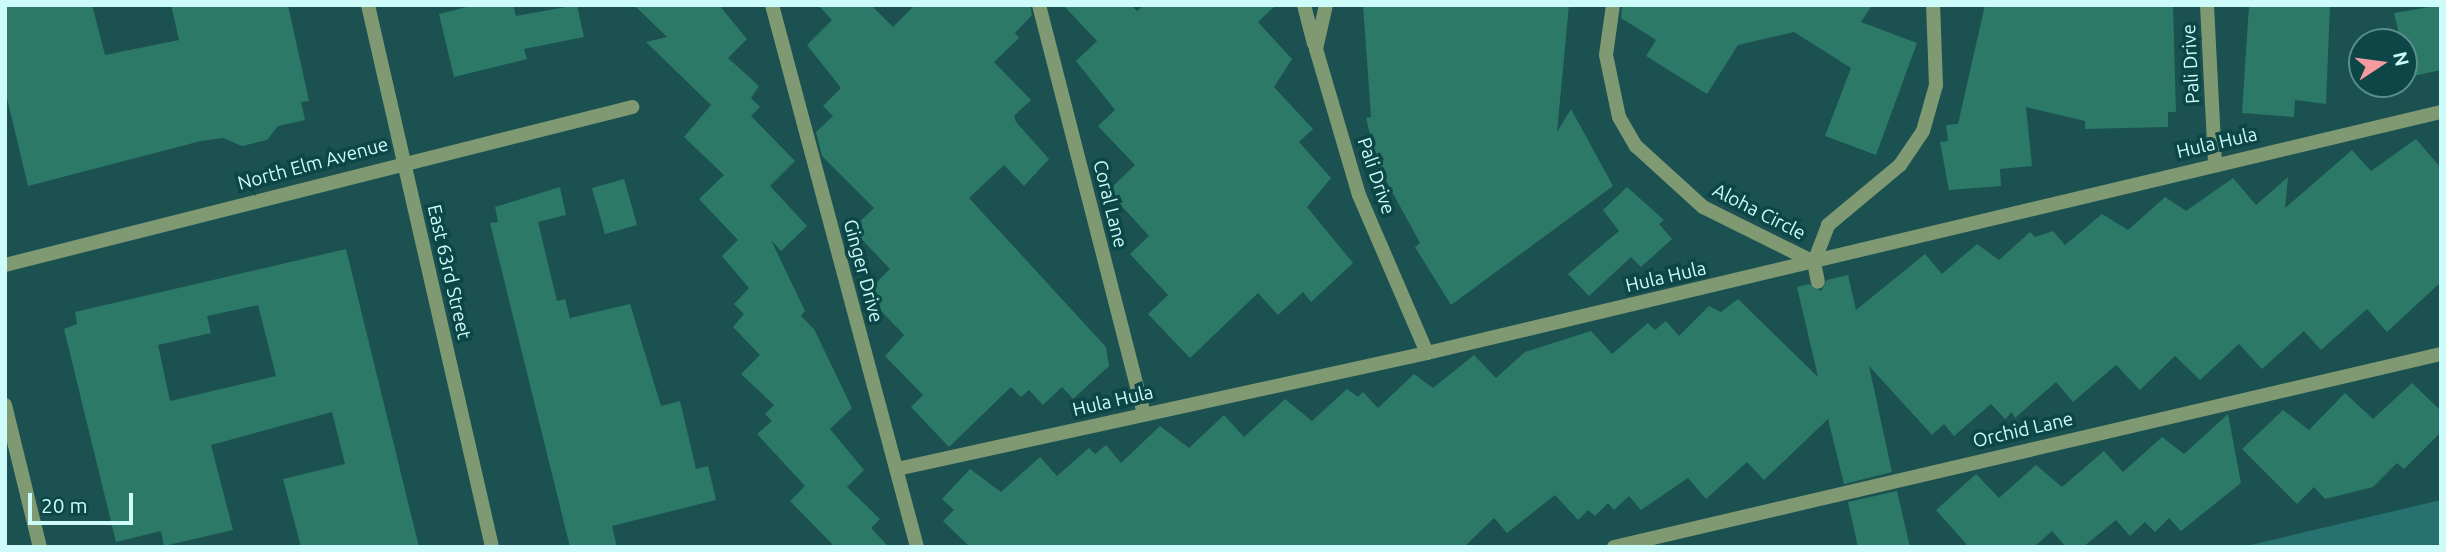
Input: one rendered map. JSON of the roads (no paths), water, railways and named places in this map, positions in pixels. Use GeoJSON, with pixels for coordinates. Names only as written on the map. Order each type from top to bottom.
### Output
{"type":"FeatureCollection","features":[{"type":"Feature","properties":{"kind":"street","name":"East 63rd Street"},"geometry":{"type":"LineString","coordinates":[[368,5],[492,547]]}},
{"type":"Feature","properties":{"kind":"street","name":"Ginger Drive"},"geometry":{"type":"LineString","coordinates":[[772,5],[917,547]]}},
{"type":"Feature","properties":{"kind":"street","name":"Coral Lane"},"geometry":{"type":"LineString","coordinates":[[1039,5],[1144,413]]}},
{"type":"Feature","properties":{"kind":"street"},"geometry":{"type":"LineString","coordinates":[[1304,5],[1316,49]]}},
{"type":"Feature","properties":{"kind":"street","name":"Pali Drive"},"geometry":{"type":"LineString","coordinates":[[1325,5],[1316,49],[1359,195],[1427,353]]}},
{"type":"Feature","properties":{"kind":"street","name":"Aloha Circle"},"geometry":{"type":"LineString","coordinates":[[1613,5],[1606,55],[1619,117],[1636,146],[1703,207],[1814,262],[1828,225],[1900,166],[1923,131],[1936,85],[1939,40],[1933,5]]}},
{"type":"Feature","properties":{"kind":"street","name":"Pali Drive"},"geometry":{"type":"LineString","coordinates":[[2207,5],[2216,163]]}},
{"type":"Feature","properties":{"kind":"street","name":"North Elm Avenue"},"geometry":{"type":"LineString","coordinates":[[5,265],[404,160],[632,107]]}},
{"type":"Feature","properties":{"kind":"street","name":"Hula Hula"},"geometry":{"type":"LineString","coordinates":[[897,469],[1427,353],[1814,262],[2216,163],[2441,112]]}},
{"type":"Feature","properties":{"kind":"street"},"geometry":{"type":"LineString","coordinates":[[1814,262],[1818,282]]}},
{"type":"Feature","properties":{"kind":"street","name":"Orchid Lane"},"geometry":{"type":"LineString","coordinates":[[1614,547],[2441,354]]}},
{"type":"Feature","properties":{"kind":"street"},"geometry":{"type":"LineString","coordinates":[[5,405],[40,547]]}}]}
